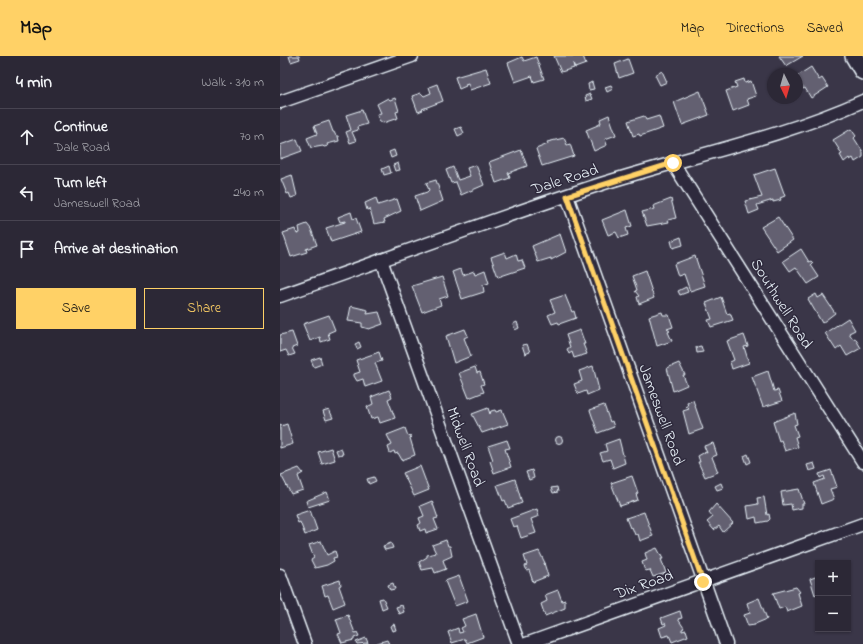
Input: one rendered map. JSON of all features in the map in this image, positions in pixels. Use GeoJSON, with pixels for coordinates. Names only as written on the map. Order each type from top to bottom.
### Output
{"type":"FeatureCollection","features":[{"type":"Feature","properties":{"kind":"street"},"geometry":{"type":"LineString","coordinates":[[280,102],[412,56]]}},
{"type":"Feature","properties":{"kind":"street"},"geometry":{"type":"LineString","coordinates":[[854,56],[863,70]]}},
{"type":"Feature","properties":{"kind":"street","name":"Dale Road"},"geometry":{"type":"LineString","coordinates":[[280,296],[567,196],[673,163],[761,138],[863,101]]}},
{"type":"Feature","properties":{"kind":"street","name":"Southwell Road"},"geometry":{"type":"LineString","coordinates":[[673,163],[863,462]]}},
{"type":"Feature","properties":{"kind":"street","name":"Jameswell Road"},"geometry":{"type":"LineString","coordinates":[[567,196],[726,644]]}},
{"type":"Feature","properties":{"kind":"street","name":"Midwell Road"},"geometry":{"type":"LineString","coordinates":[[381,260],[519,644]]}},
{"type":"Feature","properties":{"kind":"street","name":"Dix Road"},"geometry":{"type":"LineString","coordinates":[[526,644],[863,524]]}},
{"type":"Feature","properties":{"kind":"street"},"geometry":{"type":"LineString","coordinates":[[280,575],[305,644]]}},
{"type":"Feature","properties":{"kind":"building"},"geometry":{"type":"Polygon","coordinates":[[[289,56],[299,56],[300,59],[291,62],[289,56]]]}},
{"type":"Feature","properties":{"kind":"building"},"geometry":{"type":"Polygon","coordinates":[[[554,56],[583,56],[586,64],[575,68],[573,63],[574,68],[561,72],[554,56]]]}},
{"type":"Feature","properties":{"kind":"building"},"geometry":{"type":"Polygon","coordinates":[[[779,56],[803,56],[786,66],[779,56]]]}},
{"type":"Feature","properties":{"kind":"building"},"geometry":{"type":"Polygon","coordinates":[[[522,57],[524,61],[536,57],[544,79],[534,82],[532,76],[515,82],[508,63],[522,57]]]}},
{"type":"Feature","properties":{"kind":"building"},"geometry":{"type":"Polygon","coordinates":[[[628,59],[633,73],[619,78],[615,64],[628,59]]]}},
{"type":"Feature","properties":{"kind":"building"},"geometry":{"type":"Polygon","coordinates":[[[811,67],[819,80],[822,78],[828,87],[811,98],[805,88],[803,89],[803,72],[811,67]]]}},
{"type":"Feature","properties":{"kind":"building"},"geometry":{"type":"Polygon","coordinates":[[[486,68],[491,83],[470,90],[468,83],[465,84],[466,86],[459,89],[455,77],[486,68]]]}},
{"type":"Feature","properties":{"kind":"building"},"geometry":{"type":"Polygon","coordinates":[[[662,71],[667,82],[660,85],[655,75],[662,71]]]}},
{"type":"Feature","properties":{"kind":"building"},"geometry":{"type":"Polygon","coordinates":[[[744,79],[745,83],[751,81],[756,96],[747,99],[749,105],[733,111],[726,91],[737,87],[735,82],[744,79]]]}},
{"type":"Feature","properties":{"kind":"building"},"geometry":{"type":"Polygon","coordinates":[[[592,82],[594,89],[589,90],[588,84],[592,82]]]}},
{"type":"Feature","properties":{"kind":"building"},"geometry":{"type":"Polygon","coordinates":[[[437,84],[443,101],[418,112],[412,96],[421,93],[424,96],[431,93],[429,87],[437,84]]]}},
{"type":"Feature","properties":{"kind":"building"},"geometry":{"type":"Polygon","coordinates":[[[611,85],[613,89],[607,92],[605,87],[611,85]]]}},
{"type":"Feature","properties":{"kind":"building"},"geometry":{"type":"Polygon","coordinates":[[[700,91],[709,115],[682,125],[674,102],[700,91]]]}},
{"type":"Feature","properties":{"kind":"building"},"geometry":{"type":"Polygon","coordinates":[[[590,94],[592,99],[586,101],[585,96],[590,94]]]}},
{"type":"Feature","properties":{"kind":"building"},"geometry":{"type":"Polygon","coordinates":[[[388,98],[390,100],[395,98],[399,111],[396,112],[398,118],[383,123],[379,120],[377,114],[381,113],[377,104],[388,98]]]}},
{"type":"Feature","properties":{"kind":"building"},"geometry":{"type":"Polygon","coordinates":[[[362,110],[367,124],[357,127],[358,130],[352,132],[356,141],[350,143],[346,132],[351,130],[346,115],[362,110]]]}},
{"type":"Feature","properties":{"kind":"building"},"geometry":{"type":"Polygon","coordinates":[[[609,115],[616,135],[605,139],[607,145],[594,151],[586,130],[598,125],[601,123],[600,119],[609,115]]]}},
{"type":"Feature","properties":{"kind":"building"},"geometry":{"type":"Polygon","coordinates":[[[644,116],[646,120],[659,116],[663,128],[640,136],[639,134],[633,136],[628,121],[644,116]]]}},
{"type":"Feature","properties":{"kind":"building"},"geometry":{"type":"Polygon","coordinates":[[[329,121],[333,132],[336,136],[338,136],[339,141],[327,144],[328,146],[324,147],[311,148],[307,138],[317,134],[314,126],[329,121]]]}},
{"type":"Feature","properties":{"kind":"building"},"geometry":{"type":"Polygon","coordinates":[[[461,127],[464,133],[458,136],[455,129],[461,127]]]}},
{"type":"Feature","properties":{"kind":"building"},"geometry":{"type":"Polygon","coordinates":[[[851,129],[856,136],[854,138],[863,152],[863,157],[855,162],[853,158],[850,160],[849,158],[844,162],[840,155],[842,154],[833,140],[851,129]]]}},
{"type":"Feature","properties":{"kind":"building"},"geometry":{"type":"Polygon","coordinates":[[[564,138],[567,145],[570,144],[574,156],[542,166],[536,149],[548,144],[547,142],[564,138]]]}},
{"type":"Feature","properties":{"kind":"building"},"geometry":{"type":"Polygon","coordinates":[[[297,139],[302,151],[280,159],[280,145],[297,139]]]}},
{"type":"Feature","properties":{"kind":"building"},"geometry":{"type":"Polygon","coordinates":[[[394,150],[396,156],[391,158],[389,152],[394,150]]]}},
{"type":"Feature","properties":{"kind":"building"},"geometry":{"type":"Polygon","coordinates":[[[521,150],[527,166],[508,173],[510,178],[496,183],[489,162],[521,150]]]}},
{"type":"Feature","properties":{"kind":"building"},"geometry":{"type":"Polygon","coordinates":[[[398,163],[400,170],[395,171],[393,165],[398,163]]]}},
{"type":"Feature","properties":{"kind":"building"},"geometry":{"type":"Polygon","coordinates":[[[476,165],[484,185],[461,195],[456,182],[451,183],[446,170],[453,167],[458,180],[470,176],[467,168],[476,165]]]}},
{"type":"Feature","properties":{"kind":"building"},"geometry":{"type":"Polygon","coordinates":[[[389,166],[391,173],[384,175],[382,169],[389,166]]]}},
{"type":"Feature","properties":{"kind":"building"},"geometry":{"type":"Polygon","coordinates":[[[775,168],[785,196],[780,198],[781,200],[773,202],[773,200],[757,205],[759,210],[749,214],[745,201],[762,197],[754,175],[775,168]]]}},
{"type":"Feature","properties":{"kind":"building"},"geometry":{"type":"Polygon","coordinates":[[[292,175],[297,196],[291,198],[289,193],[287,194],[281,179],[292,175]]]}},
{"type":"Feature","properties":{"kind":"building"},"geometry":{"type":"Polygon","coordinates":[[[436,180],[443,201],[420,211],[415,196],[427,192],[429,190],[426,183],[436,180]]]}},
{"type":"Feature","properties":{"kind":"building"},"geometry":{"type":"Polygon","coordinates":[[[376,198],[378,205],[397,199],[401,211],[384,219],[385,222],[374,224],[370,209],[367,210],[365,203],[376,198]]]}},
{"type":"Feature","properties":{"kind":"building"},"geometry":{"type":"Polygon","coordinates":[[[671,199],[676,218],[668,220],[669,222],[647,226],[642,212],[654,209],[653,206],[671,199]]]}},
{"type":"Feature","properties":{"kind":"building"},"geometry":{"type":"Polygon","coordinates":[[[627,210],[632,226],[626,228],[628,235],[619,238],[616,232],[608,235],[602,220],[627,210]]]}},
{"type":"Feature","properties":{"kind":"building"},"geometry":{"type":"Polygon","coordinates":[[[351,212],[353,219],[356,218],[361,232],[331,242],[326,228],[345,222],[340,222],[338,217],[351,212]]]}},
{"type":"Feature","properties":{"kind":"building"},"geometry":{"type":"Polygon","coordinates":[[[778,217],[793,240],[777,251],[761,227],[778,217]]]}},
{"type":"Feature","properties":{"kind":"building"},"geometry":{"type":"Polygon","coordinates":[[[307,224],[311,229],[317,245],[306,249],[307,252],[291,257],[283,233],[295,229],[297,234],[300,233],[299,227],[307,224]]]}},
{"type":"Feature","properties":{"kind":"building"},"geometry":{"type":"Polygon","coordinates":[[[560,234],[566,252],[551,260],[551,258],[538,262],[532,246],[560,234]]]}},
{"type":"Feature","properties":{"kind":"building"},"geometry":{"type":"Polygon","coordinates":[[[681,237],[683,245],[673,248],[671,241],[681,237]]]}},
{"type":"Feature","properties":{"kind":"building"},"geometry":{"type":"Polygon","coordinates":[[[801,249],[809,262],[811,261],[813,263],[811,265],[819,277],[808,284],[796,267],[790,271],[783,261],[801,249]]]}},
{"type":"Feature","properties":{"kind":"building"},"geometry":{"type":"Polygon","coordinates":[[[505,252],[507,258],[516,254],[518,261],[522,260],[525,268],[498,277],[491,257],[505,252]]]}},
{"type":"Feature","properties":{"kind":"building"},"geometry":{"type":"Polygon","coordinates":[[[695,256],[705,286],[690,291],[684,274],[678,276],[674,264],[695,256]]]}},
{"type":"Feature","properties":{"kind":"building"},"geometry":{"type":"Polygon","coordinates":[[[461,269],[463,275],[474,271],[475,274],[485,270],[489,283],[483,285],[484,292],[462,299],[453,272],[461,269]]]}},
{"type":"Feature","properties":{"kind":"building"},"geometry":{"type":"Polygon","coordinates":[[[645,271],[654,298],[639,304],[637,297],[639,296],[635,291],[637,290],[632,276],[645,271]]]}},
{"type":"Feature","properties":{"kind":"building"},"geometry":{"type":"Polygon","coordinates":[[[442,277],[448,296],[439,299],[441,305],[422,312],[412,286],[442,277]]]}},
{"type":"Feature","properties":{"kind":"building"},"geometry":{"type":"Polygon","coordinates":[[[686,287],[688,292],[680,295],[678,291],[686,287]]]}},
{"type":"Feature","properties":{"kind":"building"},"geometry":{"type":"Polygon","coordinates":[[[816,294],[818,298],[823,295],[835,313],[822,323],[808,299],[816,294]]]}},
{"type":"Feature","properties":{"kind":"building"},"geometry":{"type":"Polygon","coordinates":[[[565,295],[572,312],[574,311],[576,318],[559,324],[558,322],[552,324],[548,315],[555,312],[550,300],[565,295]]]}},
{"type":"Feature","properties":{"kind":"building"},"geometry":{"type":"Polygon","coordinates":[[[721,297],[727,314],[730,313],[733,320],[711,327],[708,320],[712,319],[706,303],[721,297]]]}},
{"type":"Feature","properties":{"kind":"building"},"geometry":{"type":"Polygon","coordinates":[[[351,306],[368,310],[367,314],[379,312],[383,324],[369,329],[362,327],[362,323],[348,321],[351,306]]]}},
{"type":"Feature","properties":{"kind":"building"},"geometry":{"type":"Polygon","coordinates":[[[662,312],[663,315],[669,315],[673,327],[667,329],[670,331],[668,332],[672,341],[657,346],[649,316],[662,312]]]}},
{"type":"Feature","properties":{"kind":"building"},"geometry":{"type":"Polygon","coordinates":[[[329,315],[335,330],[328,333],[330,339],[321,342],[320,337],[310,341],[303,324],[329,315]]]}},
{"type":"Feature","properties":{"kind":"building"},"geometry":{"type":"Polygon","coordinates":[[[848,318],[855,330],[849,333],[853,339],[855,338],[861,348],[847,356],[841,346],[836,350],[825,333],[848,318]]]}},
{"type":"Feature","properties":{"kind":"building"},"geometry":{"type":"Polygon","coordinates":[[[517,322],[519,328],[515,330],[513,324],[517,322]]]}},
{"type":"Feature","properties":{"kind":"building"},"geometry":{"type":"Polygon","coordinates":[[[465,329],[468,336],[464,338],[471,356],[454,363],[446,336],[465,329]]]}},
{"type":"Feature","properties":{"kind":"building"},"geometry":{"type":"Polygon","coordinates":[[[580,330],[587,354],[574,358],[572,352],[569,354],[567,349],[570,347],[566,335],[580,330]]]}},
{"type":"Feature","properties":{"kind":"building"},"geometry":{"type":"Polygon","coordinates":[[[292,332],[297,346],[292,348],[295,354],[289,356],[286,350],[280,352],[280,335],[292,332]]]}},
{"type":"Feature","properties":{"kind":"building"},"geometry":{"type":"Polygon","coordinates":[[[744,335],[748,346],[744,347],[749,363],[732,369],[730,362],[734,360],[727,341],[744,335]]]}},
{"type":"Feature","properties":{"kind":"building"},"geometry":{"type":"Polygon","coordinates":[[[359,342],[361,347],[357,349],[355,344],[359,342]]]}},
{"type":"Feature","properties":{"kind":"building"},"geometry":{"type":"Polygon","coordinates":[[[527,344],[530,352],[525,354],[522,345],[527,344]]]}},
{"type":"Feature","properties":{"kind":"building"},"geometry":{"type":"Polygon","coordinates":[[[701,346],[703,352],[697,353],[696,347],[701,346]]]}},
{"type":"Feature","properties":{"kind":"building"},"geometry":{"type":"Polygon","coordinates":[[[379,352],[382,361],[375,363],[382,381],[365,387],[363,379],[357,381],[354,376],[354,374],[360,372],[356,360],[379,352]]]}},
{"type":"Feature","properties":{"kind":"building"},"geometry":{"type":"Polygon","coordinates":[[[320,357],[322,364],[314,367],[311,360],[320,357]]]}},
{"type":"Feature","properties":{"kind":"building"},"geometry":{"type":"Polygon","coordinates":[[[679,363],[685,375],[683,375],[687,385],[673,391],[667,368],[679,363]]]}},
{"type":"Feature","properties":{"kind":"building"},"geometry":{"type":"Polygon","coordinates":[[[593,366],[599,390],[587,395],[586,391],[578,394],[574,384],[582,381],[579,371],[593,366]]]}},
{"type":"Feature","properties":{"kind":"building"},"geometry":{"type":"Polygon","coordinates":[[[475,367],[477,373],[480,372],[484,384],[481,385],[484,392],[469,398],[459,373],[475,367]]]}},
{"type":"Feature","properties":{"kind":"building"},"geometry":{"type":"Polygon","coordinates":[[[768,371],[774,391],[778,390],[782,401],[763,407],[752,377],[768,371]]]}},
{"type":"Feature","properties":{"kind":"building"},"geometry":{"type":"Polygon","coordinates":[[[389,390],[392,397],[388,399],[395,418],[380,423],[378,417],[371,419],[367,407],[373,404],[371,397],[389,390]]]}},
{"type":"Feature","properties":{"kind":"building"},"geometry":{"type":"Polygon","coordinates":[[[693,400],[703,429],[689,434],[683,411],[689,409],[686,406],[688,406],[687,403],[693,400]]]}},
{"type":"Feature","properties":{"kind":"building"},"geometry":{"type":"Polygon","coordinates":[[[604,405],[610,422],[612,421],[614,427],[598,433],[590,410],[604,405]]]}},
{"type":"Feature","properties":{"kind":"building"},"geometry":{"type":"Polygon","coordinates":[[[488,408],[490,414],[491,411],[495,410],[496,412],[502,410],[508,424],[482,433],[472,414],[488,408]]]}},
{"type":"Feature","properties":{"kind":"building"},"geometry":{"type":"Polygon","coordinates":[[[329,409],[333,418],[326,420],[323,411],[329,409]]]}},
{"type":"Feature","properties":{"kind":"building"},"geometry":{"type":"Polygon","coordinates":[[[795,413],[797,424],[794,425],[798,436],[795,437],[798,447],[785,451],[781,440],[779,441],[773,422],[795,413]]]}},
{"type":"Feature","properties":{"kind":"building"},"geometry":{"type":"Polygon","coordinates":[[[280,424],[281,426],[287,424],[293,444],[280,448],[280,424]]]}},
{"type":"Feature","properties":{"kind":"building"},"geometry":{"type":"Polygon","coordinates":[[[405,428],[408,436],[411,435],[410,438],[415,455],[402,460],[398,453],[395,454],[394,451],[390,453],[388,447],[392,445],[387,435],[405,428]]]}},
{"type":"Feature","properties":{"kind":"building"},"geometry":{"type":"Polygon","coordinates":[[[559,436],[563,440],[559,444],[555,440],[559,436]]]}},
{"type":"Feature","properties":{"kind":"building"},"geometry":{"type":"Polygon","coordinates":[[[619,439],[625,463],[613,468],[610,459],[603,461],[600,453],[607,451],[605,444],[619,439]]]}},
{"type":"Feature","properties":{"kind":"building"},"geometry":{"type":"Polygon","coordinates":[[[507,440],[510,448],[505,449],[511,467],[494,473],[490,461],[493,460],[488,446],[507,440]]]}},
{"type":"Feature","properties":{"kind":"building"},"geometry":{"type":"Polygon","coordinates":[[[713,443],[717,455],[712,457],[718,472],[705,477],[698,462],[700,462],[698,456],[705,452],[707,453],[704,446],[713,443]]]}},
{"type":"Feature","properties":{"kind":"building"},"geometry":{"type":"Polygon","coordinates":[[[331,448],[335,460],[322,464],[318,452],[331,448]]]}},
{"type":"Feature","properties":{"kind":"building"},"geometry":{"type":"Polygon","coordinates":[[[341,448],[343,454],[338,455],[336,450],[341,448]]]}},
{"type":"Feature","properties":{"kind":"building"},"geometry":{"type":"Polygon","coordinates":[[[748,454],[751,462],[747,464],[744,456],[748,454]]]}},
{"type":"Feature","properties":{"kind":"building"},"geometry":{"type":"Polygon","coordinates":[[[814,463],[816,469],[809,471],[807,465],[814,463]]]}},
{"type":"Feature","properties":{"kind":"building"},"geometry":{"type":"Polygon","coordinates":[[[420,466],[429,490],[414,496],[403,473],[420,466]]]}},
{"type":"Feature","properties":{"kind":"building"},"geometry":{"type":"Polygon","coordinates":[[[299,468],[303,473],[298,476],[303,490],[291,494],[281,475],[299,468]]]}},
{"type":"Feature","properties":{"kind":"building"},"geometry":{"type":"Polygon","coordinates":[[[532,470],[534,478],[529,480],[526,472],[532,470]]]}},
{"type":"Feature","properties":{"kind":"building"},"geometry":{"type":"Polygon","coordinates":[[[831,470],[837,487],[830,489],[834,499],[821,504],[814,483],[825,479],[824,476],[820,478],[819,474],[831,470]]]}},
{"type":"Feature","properties":{"kind":"building"},"geometry":{"type":"Polygon","coordinates":[[[632,476],[638,493],[636,494],[638,500],[620,506],[611,483],[632,476]]]}},
{"type":"Feature","properties":{"kind":"building"},"geometry":{"type":"Polygon","coordinates":[[[374,477],[376,481],[369,484],[367,479],[374,477]]]}},
{"type":"Feature","properties":{"kind":"building"},"geometry":{"type":"Polygon","coordinates":[[[515,479],[522,503],[508,508],[505,500],[503,501],[497,485],[515,479]]]}},
{"type":"Feature","properties":{"kind":"building"},"geometry":{"type":"Polygon","coordinates":[[[721,483],[723,488],[717,490],[715,486],[721,483]]]}},
{"type":"Feature","properties":{"kind":"building"},"geometry":{"type":"Polygon","coordinates":[[[557,487],[558,492],[553,493],[551,488],[557,487]]]}},
{"type":"Feature","properties":{"kind":"building"},"geometry":{"type":"Polygon","coordinates":[[[799,489],[804,504],[802,504],[802,508],[792,510],[791,504],[783,505],[781,492],[799,489]]]}},
{"type":"Feature","properties":{"kind":"building"},"geometry":{"type":"Polygon","coordinates":[[[327,492],[330,500],[308,507],[306,501],[327,492]]]}},
{"type":"Feature","properties":{"kind":"building"},"geometry":{"type":"Polygon","coordinates":[[[764,497],[767,515],[769,514],[770,519],[768,521],[757,523],[756,517],[749,519],[747,506],[758,504],[757,498],[764,497]]]}},
{"type":"Feature","properties":{"kind":"building"},"geometry":{"type":"Polygon","coordinates":[[[432,501],[438,518],[434,519],[438,529],[426,533],[425,529],[420,531],[418,525],[421,523],[419,518],[424,516],[420,506],[432,501]]]}},
{"type":"Feature","properties":{"kind":"building"},"geometry":{"type":"Polygon","coordinates":[[[716,504],[733,523],[723,532],[719,526],[714,530],[707,522],[713,517],[709,512],[716,504]]]}},
{"type":"Feature","properties":{"kind":"building"},"geometry":{"type":"Polygon","coordinates":[[[537,509],[539,516],[531,519],[536,533],[521,538],[517,526],[513,527],[510,519],[537,509]]]}},
{"type":"Feature","properties":{"kind":"building"},"geometry":{"type":"Polygon","coordinates":[[[310,510],[317,530],[305,535],[300,522],[298,523],[295,515],[310,510]]]}},
{"type":"Feature","properties":{"kind":"building"},"geometry":{"type":"Polygon","coordinates":[[[644,512],[653,536],[640,541],[638,534],[635,535],[626,518],[644,512]]]}},
{"type":"Feature","properties":{"kind":"building"},"geometry":{"type":"Polygon","coordinates":[[[446,540],[448,546],[450,546],[452,556],[443,560],[446,569],[435,573],[433,568],[422,570],[419,562],[427,557],[427,555],[436,553],[432,545],[446,540]]]}},
{"type":"Feature","properties":{"kind":"building"},"geometry":{"type":"Polygon","coordinates":[[[321,541],[327,555],[335,551],[337,557],[333,558],[334,561],[327,565],[315,568],[311,560],[314,558],[309,545],[321,541]]]}},
{"type":"Feature","properties":{"kind":"building"},"geometry":{"type":"Polygon","coordinates":[[[391,543],[393,548],[385,550],[383,546],[391,543]]]}},
{"type":"Feature","properties":{"kind":"building"},"geometry":{"type":"Polygon","coordinates":[[[657,548],[663,559],[661,559],[666,573],[653,577],[650,570],[645,571],[642,562],[647,560],[645,553],[657,548]]]}},
{"type":"Feature","properties":{"kind":"building"},"geometry":{"type":"Polygon","coordinates":[[[539,551],[545,563],[548,576],[533,582],[529,570],[527,571],[525,566],[527,565],[524,556],[539,551]]]}},
{"type":"Feature","properties":{"kind":"building"},"geometry":{"type":"Polygon","coordinates":[[[459,576],[468,601],[455,606],[445,581],[459,576]]]}},
{"type":"Feature","properties":{"kind":"building"},"geometry":{"type":"Polygon","coordinates":[[[815,577],[815,595],[810,579],[815,577]]]}},
{"type":"Feature","properties":{"kind":"building"},"geometry":{"type":"Polygon","coordinates":[[[340,580],[341,585],[339,586],[345,603],[333,608],[328,595],[325,596],[322,586],[340,580]]]}},
{"type":"Feature","properties":{"kind":"building"},"geometry":{"type":"Polygon","coordinates":[[[393,583],[395,589],[390,590],[388,585],[393,583]]]}},
{"type":"Feature","properties":{"kind":"building"},"geometry":{"type":"Polygon","coordinates":[[[796,587],[800,592],[798,593],[802,606],[787,612],[785,607],[779,609],[773,593],[796,587]]]}},
{"type":"Feature","properties":{"kind":"building"},"geometry":{"type":"Polygon","coordinates":[[[558,590],[562,601],[565,600],[565,608],[545,616],[541,604],[547,601],[545,595],[558,590]]]}},
{"type":"Feature","properties":{"kind":"building"},"geometry":{"type":"Polygon","coordinates":[[[383,598],[387,607],[382,609],[379,599],[383,598]]]}},
{"type":"Feature","properties":{"kind":"building"},"geometry":{"type":"Polygon","coordinates":[[[759,598],[767,619],[755,625],[748,626],[744,615],[750,613],[747,603],[759,598]]]}},
{"type":"Feature","properties":{"kind":"building"},"geometry":{"type":"Polygon","coordinates":[[[402,605],[404,612],[399,614],[396,607],[402,605]]]}},
{"type":"Feature","properties":{"kind":"building"},"geometry":{"type":"Polygon","coordinates":[[[680,611],[682,618],[678,619],[684,628],[682,631],[686,630],[688,636],[672,642],[669,635],[662,637],[659,628],[666,625],[665,623],[663,624],[661,618],[680,611]]]}},
{"type":"Feature","properties":{"kind":"building"},"geometry":{"type":"Polygon","coordinates":[[[476,614],[483,637],[467,643],[465,639],[452,643],[448,632],[458,628],[459,633],[463,632],[461,628],[465,626],[462,619],[476,614]]]}},
{"type":"Feature","properties":{"kind":"building"},"geometry":{"type":"Polygon","coordinates":[[[348,615],[355,633],[357,632],[359,636],[354,638],[354,640],[342,643],[338,634],[341,633],[336,619],[348,615]]]}},
{"type":"Feature","properties":{"kind":"building"},"geometry":{"type":"Polygon","coordinates":[[[394,624],[396,630],[392,631],[390,626],[394,624]]]}},
{"type":"Feature","properties":{"kind":"building"},"geometry":{"type":"Polygon","coordinates":[[[366,638],[368,643],[357,644],[356,642],[366,638]]]}},
{"type":"Feature","properties":{"kind":"building"},"geometry":{"type":"Polygon","coordinates":[[[387,640],[389,644],[377,644],[377,643],[387,640]]]}},
{"type":"Feature","properties":{"kind":"route"},"geometry":{"type":"LineString","coordinates":[[673,163],[567,196],[703,582]]}}]}
